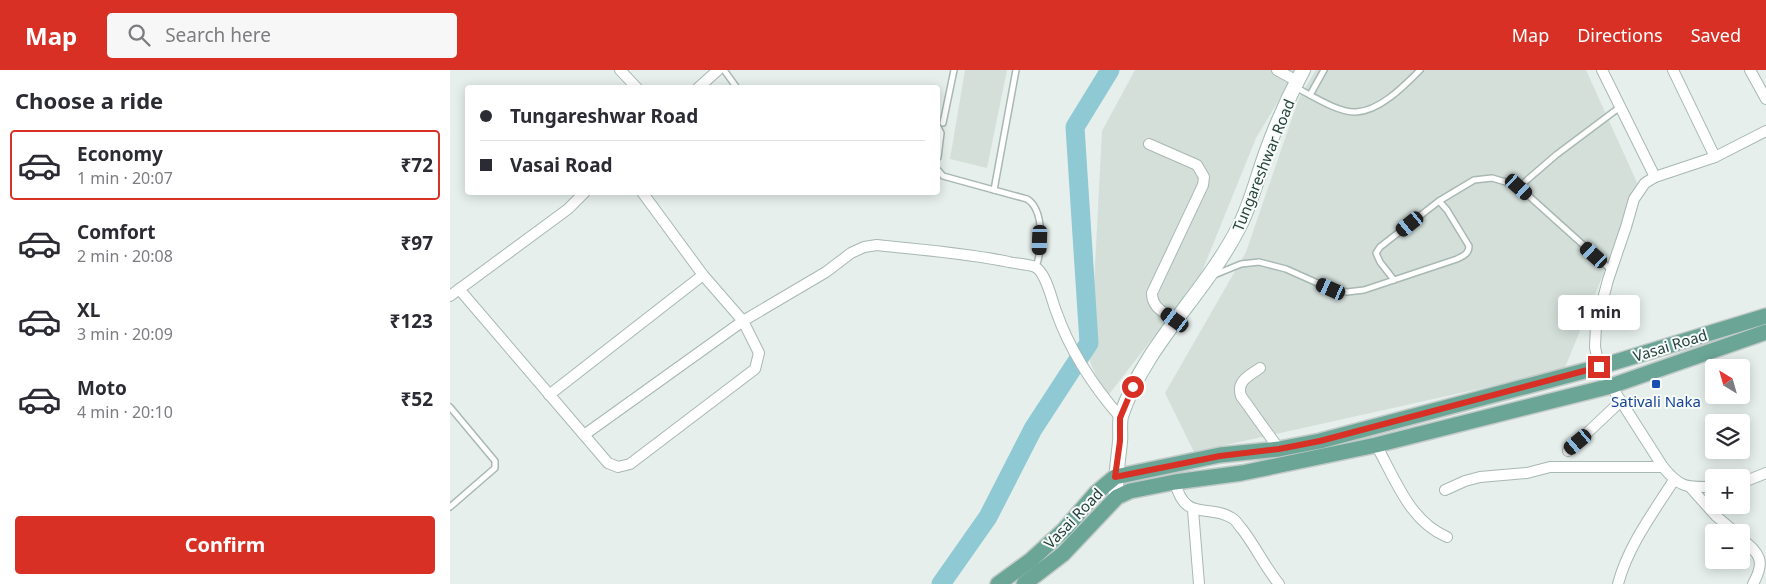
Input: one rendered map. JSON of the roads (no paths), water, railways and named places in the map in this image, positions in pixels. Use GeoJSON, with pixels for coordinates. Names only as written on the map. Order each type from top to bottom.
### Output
{"type":"FeatureCollection","features":[{"type":"Feature","properties":{"kind":"main road","name":"Vasai Road"},"geometry":{"type":"LineString","coordinates":[[998,584],[1031,560],[1064,530],[1096,493],[1115,477],[1220,456],[1279,449],[1370,429],[1599,367],[1766,316]]}},
{"type":"Feature","properties":{"kind":"main road","name":"Vasai Road"},"geometry":{"type":"LineString","coordinates":[[1024,584],[1063,554],[1116,498],[1130,491],[1174,482],[1242,473],[1376,445],[1612,386],[1766,332]]}},
{"type":"Feature","properties":{"kind":"street"},"geometry":{"type":"LineString","coordinates":[[620,70],[634,85]]}},
{"type":"Feature","properties":{"kind":"street"},"geometry":{"type":"LineString","coordinates":[[701,85],[718,70]]}},
{"type":"Feature","properties":{"kind":"street"},"geometry":{"type":"LineString","coordinates":[[1277,70],[1298,79]]}},
{"type":"Feature","properties":{"kind":"street"},"geometry":{"type":"LineString","coordinates":[[1602,70],[1655,177]]}},
{"type":"Feature","properties":{"kind":"street"},"geometry":{"type":"LineString","coordinates":[[1673,70],[1715,157]]}},
{"type":"Feature","properties":{"kind":"street"},"geometry":{"type":"LineString","coordinates":[[1750,70],[1766,99]]}},
{"type":"Feature","properties":{"kind":"street","name":"Tungareshwar Road"},"geometry":{"type":"LineString","coordinates":[[1116,498],[1115,477],[1120,441],[1120,418],[1133,387],[1157,345],[1208,277],[1239,228],[1253,196],[1266,153],[1298,79]]}},
{"type":"Feature","properties":{"kind":"street"},"geometry":{"type":"LineString","coordinates":[[1705,487],[1690,487],[1674,480],[1663,467],[1599,367],[1595,347],[1596,325],[1611,270],[1634,199],[1645,183],[1655,177],[1715,157],[1766,131]]}},
{"type":"Feature","properties":{"kind":"street"},"geometry":{"type":"LineString","coordinates":[[1149,144],[1197,164],[1204,177],[1203,185],[1152,293],[1152,301],[1155,306],[1175,320]]}},
{"type":"Feature","properties":{"kind":"street"},"geometry":{"type":"LineString","coordinates":[[582,195],[568,209],[454,293],[549,395],[608,463],[618,467],[630,464],[755,370],[759,353],[743,321],[704,275],[644,195]]}},
{"type":"Feature","properties":{"kind":"street"},"geometry":{"type":"LineString","coordinates":[[584,435],[743,321],[826,272],[851,253],[864,247],[877,245],[989,258],[1036,268],[1042,274],[1047,285],[1064,334],[1102,397],[1120,418]]}},
{"type":"Feature","properties":{"kind":"street"},"geometry":{"type":"LineString","coordinates":[[549,395],[704,275]]}},
{"type":"Feature","properties":{"kind":"street"},"geometry":{"type":"LineString","coordinates":[[1260,368],[1243,380],[1239,390],[1241,396],[1279,449]]}},
{"type":"Feature","properties":{"kind":"street"},"geometry":{"type":"LineString","coordinates":[[1568,451],[1621,401]]}},
{"type":"Feature","properties":{"kind":"street"},"geometry":{"type":"LineString","coordinates":[[1376,445],[1414,513],[1427,526],[1447,537]]}},
{"type":"Feature","properties":{"kind":"street"},"geometry":{"type":"LineString","coordinates":[[1445,490],[1480,477],[1527,472],[1550,467],[1663,467]]}},
{"type":"Feature","properties":{"kind":"street"},"geometry":{"type":"LineString","coordinates":[[1750,479],[1766,473]]}},
{"type":"Feature","properties":{"kind":"street"},"geometry":{"type":"LineString","coordinates":[[1618,584],[1631,549],[1674,480]]}},
{"type":"Feature","properties":{"kind":"street"},"geometry":{"type":"LineString","coordinates":[[1174,482],[1183,500],[1193,510],[1215,512],[1232,518],[1253,544],[1279,584]]}},
{"type":"Feature","properties":{"kind":"street"},"geometry":{"type":"LineString","coordinates":[[1690,487],[1725,524]]}},
{"type":"Feature","properties":{"kind":"street"},"geometry":{"type":"LineString","coordinates":[[1193,510],[1199,584]]}},
{"type":"Feature","properties":{"kind":"street"},"geometry":{"type":"LineString","coordinates":[[1750,546],[1762,559],[1763,567],[1759,577],[1753,584]]}},
{"type":"Feature","properties":{"kind":"lane"},"geometry":{"type":"LineString","coordinates":[[724,70],[735,85]]}},
{"type":"Feature","properties":{"kind":"lane"},"geometry":{"type":"LineString","coordinates":[[940,141],[940,125],[954,70]]}},
{"type":"Feature","properties":{"kind":"lane"},"geometry":{"type":"LineString","coordinates":[[994,190],[1016,70]]}},
{"type":"Feature","properties":{"kind":"lane"},"geometry":{"type":"LineString","coordinates":[[1310,95],[1324,70]]}},
{"type":"Feature","properties":{"kind":"lane"},"geometry":{"type":"LineString","coordinates":[[1298,79],[1310,95],[1340,109],[1355,112],[1370,109],[1397,93],[1420,70]]}},
{"type":"Feature","properties":{"kind":"lane"},"geometry":{"type":"LineString","coordinates":[[1519,187],[1562,150],[1620,107]]}},
{"type":"Feature","properties":{"kind":"lane"},"geometry":{"type":"LineString","coordinates":[[940,172],[943,176],[1027,199],[1037,209],[1040,256],[1036,268]]}},
{"type":"Feature","properties":{"kind":"lane"},"geometry":{"type":"LineString","coordinates":[[1394,280],[1380,262],[1376,253],[1380,248],[1439,201],[1474,180],[1492,178],[1519,187],[1611,270]]}},
{"type":"Feature","properties":{"kind":"lane"},"geometry":{"type":"LineString","coordinates":[[1208,277],[1241,264],[1259,262],[1286,270],[1331,289],[1347,292],[1364,290],[1457,259],[1466,254],[1469,246],[1452,217],[1439,201]]}},
{"type":"Feature","properties":{"kind":"lane"},"geometry":{"type":"LineString","coordinates":[[450,407],[495,461],[495,468],[450,506]]}},
{"type":"Feature","properties":{"kind":"waterway"},"geometry":{"type":"LineString","coordinates":[[941,584],[988,517],[1033,429],[1089,343],[1075,127],[1110,70]]}},
{"type":"Feature","properties":{"kind":"place","name":"Sativali Naka"},"geometry":{"type":"Point","coordinates":[1656,384]}}]}
